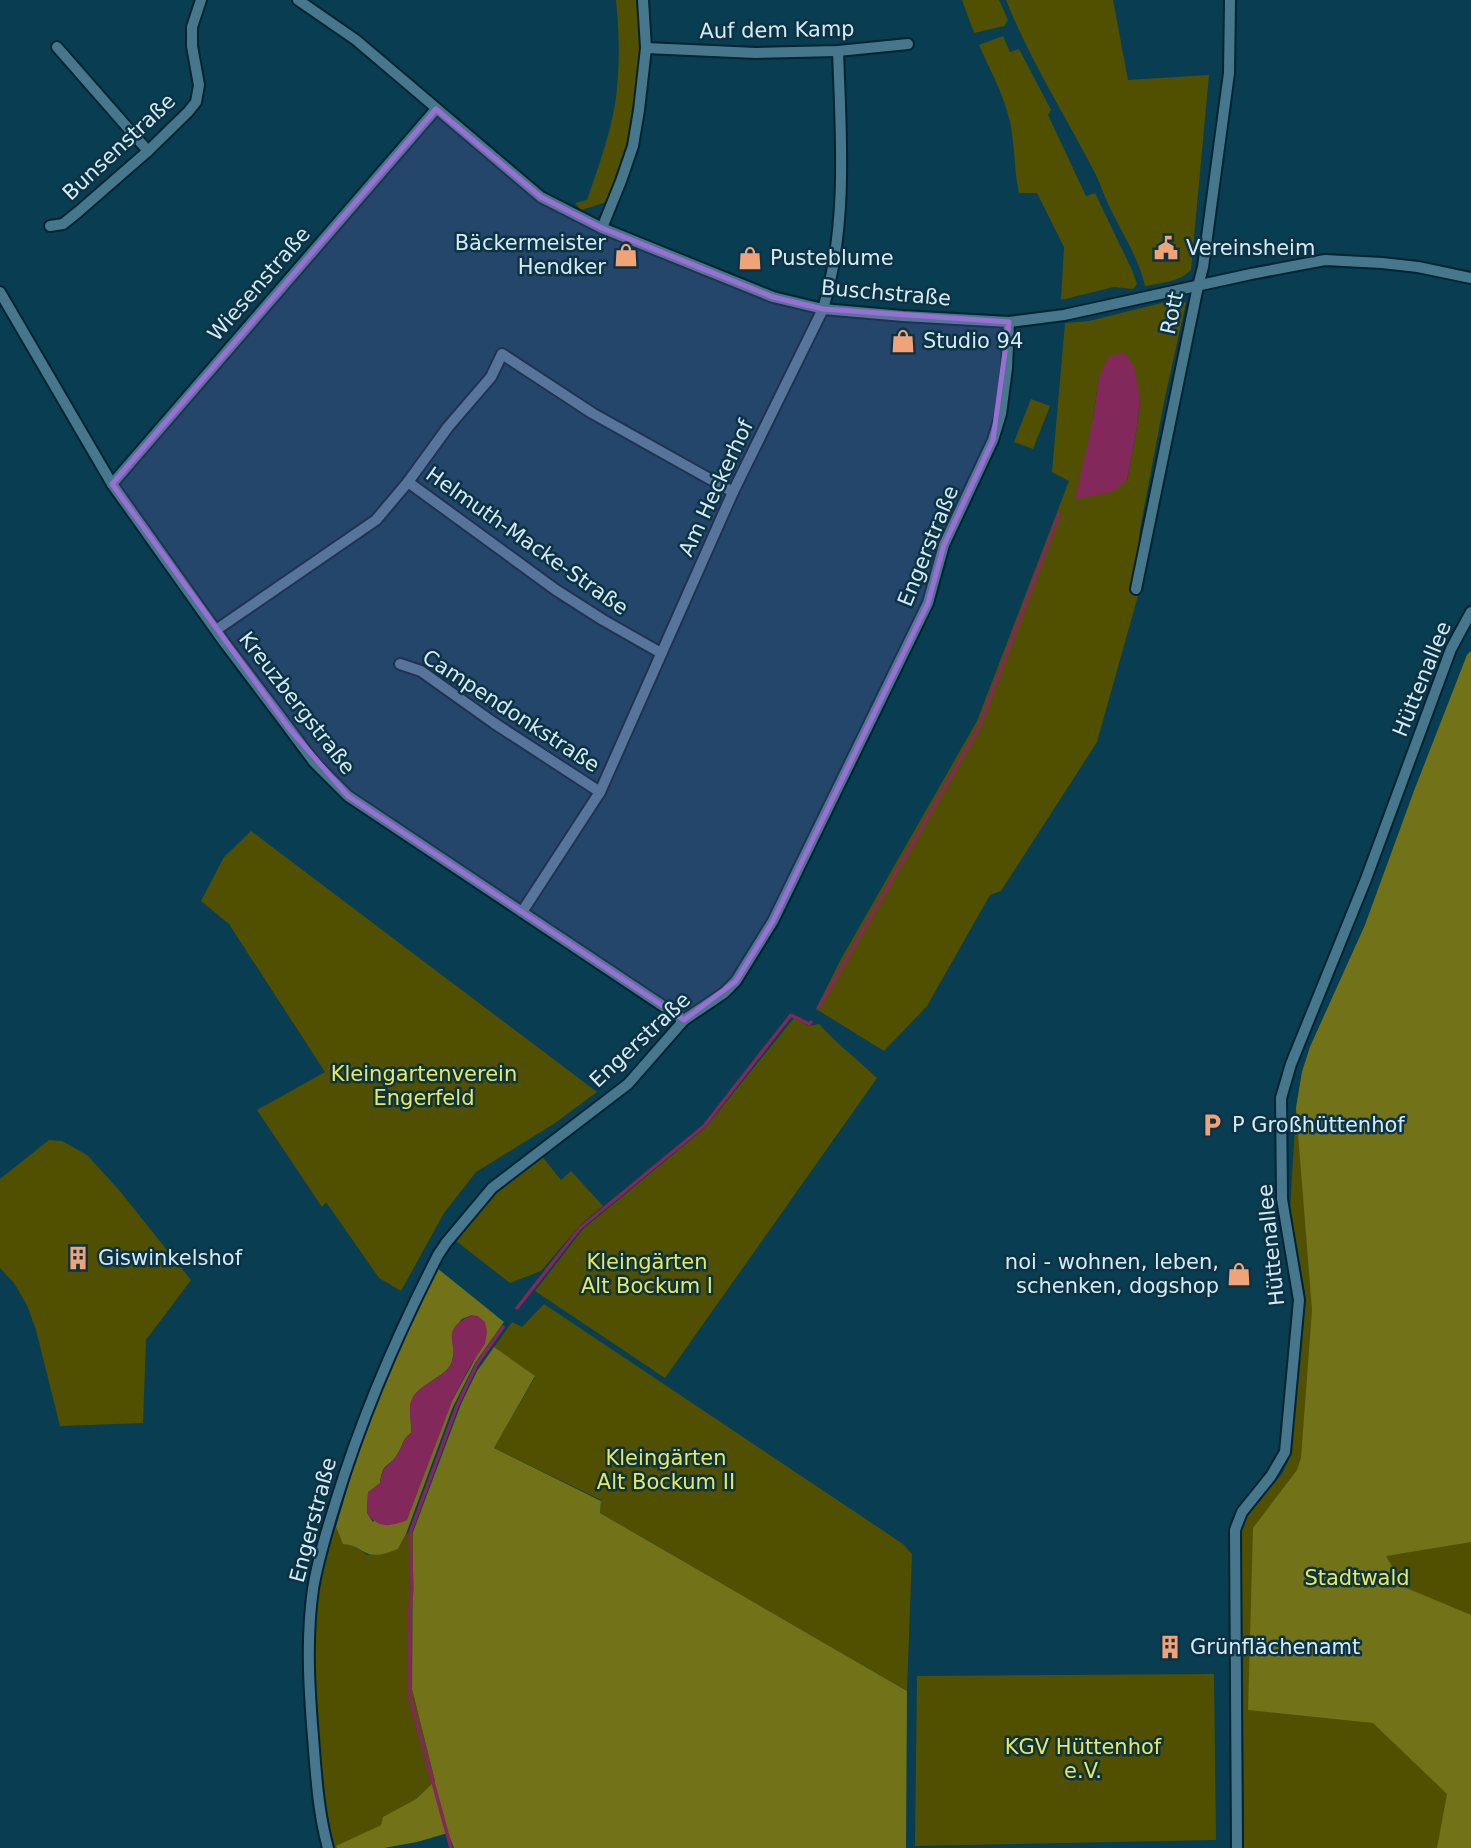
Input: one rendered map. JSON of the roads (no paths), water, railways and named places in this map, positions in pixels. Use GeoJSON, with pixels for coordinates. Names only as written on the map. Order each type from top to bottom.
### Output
{"type":"FeatureCollection","features":[{"type":"Feature","properties":{"kind":"street","name":"Bunsenstraße"},"geometry":{"type":"LineString","coordinates":[[50,226],[63,224],[148,151],[196,102],[199,85],[192,46],[192,27],[201,0]]}},
{"type":"Feature","properties":{"kind":"street","name":"Buschstraße"},"geometry":{"type":"LineString","coordinates":[[298,0],[356,40],[541,197],[602,228],[773,297],[822,309],[1009,322],[1064,315],[1325,260],[1418,267],[1471,278]]}},
{"type":"Feature","properties":{"kind":"street"},"geometry":{"type":"LineString","coordinates":[[602,228],[633,146],[646,48],[643,0]]}},
{"type":"Feature","properties":{"kind":"street","name":"Rott"},"geometry":{"type":"LineString","coordinates":[[1136,589],[1203,267],[1228,73],[1230,0]]}},
{"type":"Feature","properties":{"kind":"street","name":"Auf dem Kamp"},"geometry":{"type":"LineString","coordinates":[[646,48],[756,53],[838,51],[908,44]]}},
{"type":"Feature","properties":{"kind":"street"},"geometry":{"type":"LineString","coordinates":[[57,47],[148,151]]}},
{"type":"Feature","properties":{"kind":"street","name":"Am Heckerhof"},"geometry":{"type":"LineString","coordinates":[[522,912],[600,792],[733,492],[822,309],[831,281],[839,226],[842,155],[838,51]]}},
{"type":"Feature","properties":{"kind":"street","name":"Wiesenstraße"},"geometry":{"type":"LineString","coordinates":[[112,484],[436,108]]}},
{"type":"Feature","properties":{"kind":"street","name":"Kreuzbergstraße"},"geometry":{"type":"LineString","coordinates":[[0,292],[112,484],[314,762],[348,796],[684,1020]]}},
{"type":"Feature","properties":{"kind":"street","name":"Engerstraße"},"geometry":{"type":"LineString","coordinates":[[328,1848],[316,1781],[310,1703],[308,1650],[313,1588],[350,1454],[397,1339],[438,1255],[492,1188],[628,1084],[684,1020],[724,993],[736,981],[773,921],[928,603],[944,545],[993,440],[1001,414],[1009,322]]}},
{"type":"Feature","properties":{"kind":"street"},"geometry":{"type":"LineString","coordinates":[[216,630],[376,520],[448,427],[491,377],[502,354],[592,413],[733,492]]}},
{"type":"Feature","properties":{"kind":"street","name":"Helmuth-Macke-Straße"},"geometry":{"type":"LineString","coordinates":[[408,482],[556,590],[661,653]]}},
{"type":"Feature","properties":{"kind":"street","name":"Hüttenallee"},"geometry":{"type":"LineString","coordinates":[[1237,1848],[1235,1530],[1242,1512],[1271,1476],[1285,1452],[1299,1300],[1282,1199],[1281,1098],[1451,649],[1470,615]]}},
{"type":"Feature","properties":{"kind":"street","name":"Campendonkstraße"},"geometry":{"type":"LineString","coordinates":[[400,664],[421,671],[494,723],[600,792]]}},
{"type":"Feature","properties":{"kind":"waterway"},"geometry":{"type":"LineString","coordinates":[[819,1007],[979,727],[1059,514]]}},
{"type":"Feature","properties":{"kind":"waterway"},"geometry":{"type":"LineString","coordinates":[[517,1308],[580,1228],[704,1126],[791,1015],[809,1024],[811,1022]]}},
{"type":"Feature","properties":{"kind":"waterway"},"geometry":{"type":"LineString","coordinates":[[451,1848],[410,1698],[410,1533],[457,1406],[477,1364],[503,1327]]}},
{"type":"Feature","properties":{"kind":"place","name":"Vereinsheim"},"geometry":{"type":"Point","coordinates":[1166,248]}},
{"type":"Feature","properties":{"kind":"place","name":"Bäckermeister Hendker"},"geometry":{"type":"Point","coordinates":[626,255]}},
{"type":"Feature","properties":{"kind":"place","name":"Pusteblume"},"geometry":{"type":"Point","coordinates":[750,258]}},
{"type":"Feature","properties":{"kind":"place","name":"Studio 94"},"geometry":{"type":"Point","coordinates":[903,341]}},
{"type":"Feature","properties":{"kind":"place","name":"P Großhüttenhof"},"geometry":{"type":"Point","coordinates":[1212,1125]}},
{"type":"Feature","properties":{"kind":"place","name":"Giswinkelshof"},"geometry":{"type":"Point","coordinates":[78,1258]}},
{"type":"Feature","properties":{"kind":"place","name":"noi - wohnen, leben, schenken, dogshop"},"geometry":{"type":"Point","coordinates":[1239,1274]}},
{"type":"Feature","properties":{"kind":"place","name":"Grünflächenamt"},"geometry":{"type":"Point","coordinates":[1170,1647]}},
{"type":"Feature","properties":{"kind":"park label","name":"Kleingartenverein Engerfeld"},"geometry":{"type":"Point","coordinates":[424,1086]}},
{"type":"Feature","properties":{"kind":"park label","name":"Kleingärten Alt Bockum I"},"geometry":{"type":"Point","coordinates":[647,1274]}},
{"type":"Feature","properties":{"kind":"park label","name":"Kleingärten Alt Bockum II"},"geometry":{"type":"Point","coordinates":[666,1470]}},
{"type":"Feature","properties":{"kind":"park label","name":"Stadtwald"},"geometry":{"type":"Point","coordinates":[1357,1578]}},
{"type":"Feature","properties":{"kind":"park label","name":"KGV Hüttenhof e.V."},"geometry":{"type":"Point","coordinates":[1083,1759]}}]}
